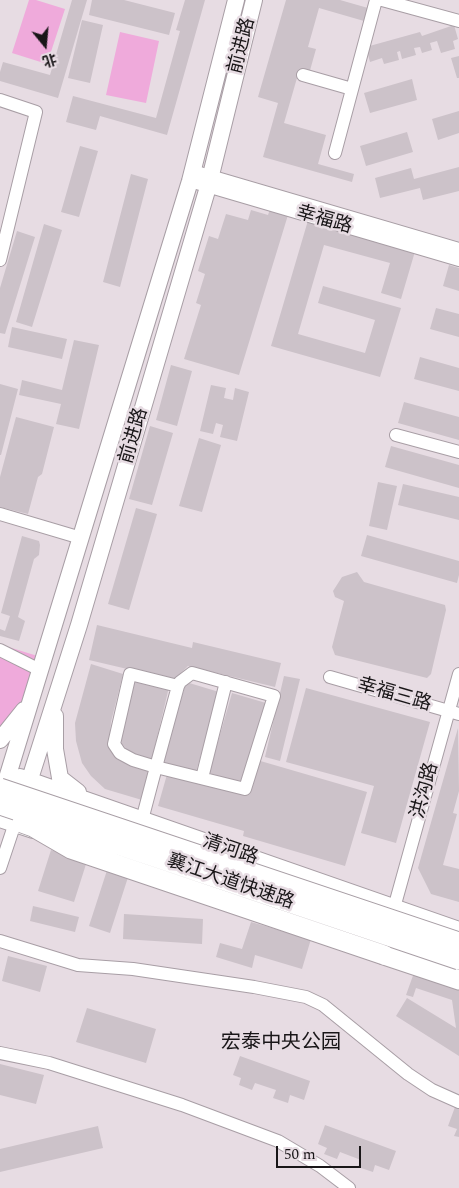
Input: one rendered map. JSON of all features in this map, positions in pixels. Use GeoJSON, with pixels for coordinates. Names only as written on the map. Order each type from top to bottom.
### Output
{"type":"FeatureCollection","features":[{"type":"Feature","properties":{"kind":"highway","name":"襄江大道快速路"},"geometry":{"type":"LineString","coordinates":[[3,778],[459,942]]}},
{"type":"Feature","properties":{"kind":"highway","name":"襄江大道快速路"},"geometry":{"type":"LineString","coordinates":[[0,805],[459,960]]}},
{"type":"Feature","properties":{"kind":"highway"},"geometry":{"type":"LineString","coordinates":[[5,819],[33,827],[71,849],[459,980]]}},
{"type":"Feature","properties":{"kind":"main road","name":"前进路"},"geometry":{"type":"LineString","coordinates":[[0,801],[3,778],[40,670],[191,176],[236,0]]}},
{"type":"Feature","properties":{"kind":"main road","name":"前进路"},"geometry":{"type":"LineString","coordinates":[[5,819],[30,780],[79,625],[209,182],[254,0]]}},
{"type":"Feature","properties":{"kind":"main road"},"geometry":{"type":"LineString","coordinates":[[0,740],[30,702]]}},
{"type":"Feature","properties":{"kind":"main road"},"geometry":{"type":"LineString","coordinates":[[54,702],[55,749],[60,778],[92,803]]}},
{"type":"Feature","properties":{"kind":"main road","name":"清河路"},"geometry":{"type":"LineString","coordinates":[[3,778],[30,780],[459,930]]}},
{"type":"Feature","properties":{"kind":"main road"},"geometry":{"type":"LineString","coordinates":[[5,819],[459,973]]}},
{"type":"Feature","properties":{"kind":"street"},"geometry":{"type":"LineString","coordinates":[[335,153],[376,0]]}},
{"type":"Feature","properties":{"kind":"street"},"geometry":{"type":"LineString","coordinates":[[382,0],[459,21]]}},
{"type":"Feature","properties":{"kind":"street"},"geometry":{"type":"LineString","coordinates":[[303,75],[352,89]]}},
{"type":"Feature","properties":{"kind":"street"},"geometry":{"type":"LineString","coordinates":[[0,100],[36,112],[0,260]]}},
{"type":"Feature","properties":{"kind":"street","name":"幸福路"},"geometry":{"type":"LineString","coordinates":[[191,176],[459,260]]}},
{"type":"Feature","properties":{"kind":"street","name":"幸福路"},"geometry":{"type":"LineString","coordinates":[[209,182],[459,249]]}},
{"type":"Feature","properties":{"kind":"street"},"geometry":{"type":"LineString","coordinates":[[396,435],[459,452]]}},
{"type":"Feature","properties":{"kind":"street"},"geometry":{"type":"LineString","coordinates":[[0,514],[81,538]]}},
{"type":"Feature","properties":{"kind":"street"},"geometry":{"type":"LineString","coordinates":[[0,650],[40,670]]}},
{"type":"Feature","properties":{"kind":"street"},"geometry":{"type":"LineString","coordinates":[[142,820],[156,766],[178,686],[180,682],[192,673],[274,696],[245,790],[202,778],[156,766],[133,760],[120,753],[114,744],[130,674],[178,686]]}},
{"type":"Feature","properties":{"kind":"street","name":"洪沟路"},"geometry":{"type":"LineString","coordinates":[[394,908],[453,712],[459,674]]}},
{"type":"Feature","properties":{"kind":"street","name":"幸福三路"},"geometry":{"type":"LineString","coordinates":[[330,677],[453,712]]}},
{"type":"Feature","properties":{"kind":"street"},"geometry":{"type":"LineString","coordinates":[[202,778],[226,682]]}},
{"type":"Feature","properties":{"kind":"street","name":"前进路"},"geometry":{"type":"LineString","coordinates":[[0,868],[5,819]]}},
{"type":"Feature","properties":{"kind":"street"},"geometry":{"type":"LineString","coordinates":[[0,941],[78,965],[142,970],[306,997],[323,1005],[408,1074],[432,1090],[459,1102]]}},
{"type":"Feature","properties":{"kind":"street"},"geometry":{"type":"LineString","coordinates":[[0,1053],[49,1063],[182,1106],[278,1141],[320,1166],[349,1188]]}},
{"type":"Feature","properties":{"kind":"shaded area"},"geometry":{"type":"Polygon","coordinates":[[[29,0],[36,0],[65,9],[47,64],[12,53],[29,0]]]}},
{"type":"Feature","properties":{"kind":"shaded area"},"geometry":{"type":"Polygon","coordinates":[[[120,32],[159,41],[146,103],[106,95],[120,32]]]}},
{"type":"Feature","properties":{"kind":"shaded area"},"geometry":{"type":"Polygon","coordinates":[[[2,645],[44,658],[30,702],[0,740],[0,650],[2,645]]]}},
{"type":"Feature","properties":{"kind":"building"},"geometry":{"type":"Polygon","coordinates":[[[72,0],[87,0],[58,98],[0,81],[3,62],[50,75],[72,0]]]}},
{"type":"Feature","properties":{"kind":"building"},"geometry":{"type":"Polygon","coordinates":[[[92,0],[124,0],[175,13],[169,35],[89,15],[92,0]]]}},
{"type":"Feature","properties":{"kind":"building"},"geometry":{"type":"Polygon","coordinates":[[[185,0],[205,0],[167,135],[100,116],[96,130],[66,122],[73,96],[156,118],[180,31],[176,30],[185,0]]]}},
{"type":"Feature","properties":{"kind":"building"},"geometry":{"type":"Polygon","coordinates":[[[286,0],[340,0],[368,8],[364,21],[319,8],[308,47],[316,49],[309,74],[299,71],[284,123],[326,135],[318,164],[354,174],[352,182],[263,157],[278,103],[258,97],[286,0]]]}},
{"type":"Feature","properties":{"kind":"building"},"geometry":{"type":"Polygon","coordinates":[[[82,20],[103,25],[90,83],[68,78],[82,20]]]}},
{"type":"Feature","properties":{"kind":"building"},"geometry":{"type":"Polygon","coordinates":[[[454,25],[458,39],[453,41],[455,49],[441,53],[437,41],[430,43],[432,50],[422,53],[420,47],[414,48],[416,55],[402,59],[400,51],[397,52],[399,60],[384,64],[382,58],[370,62],[366,47],[420,32],[422,36],[454,25]]]}},
{"type":"Feature","properties":{"kind":"building"},"geometry":{"type":"Polygon","coordinates":[[[459,56],[459,78],[457,78],[451,58],[459,56]]]}},
{"type":"Feature","properties":{"kind":"building"},"geometry":{"type":"Polygon","coordinates":[[[412,79],[417,100],[370,113],[364,93],[412,79]]]}},
{"type":"Feature","properties":{"kind":"building"},"geometry":{"type":"Polygon","coordinates":[[[459,111],[459,133],[438,140],[432,119],[459,111]]]}},
{"type":"Feature","properties":{"kind":"building"},"geometry":{"type":"Polygon","coordinates":[[[407,132],[413,152],[366,166],[360,146],[407,132]]]}},
{"type":"Feature","properties":{"kind":"building"},"geometry":{"type":"Polygon","coordinates":[[[80,146],[98,151],[79,217],[61,212],[80,146]]]}},
{"type":"Feature","properties":{"kind":"building"},"geometry":{"type":"Polygon","coordinates":[[[459,167],[459,191],[423,200],[420,188],[380,198],[375,178],[411,168],[414,179],[459,167]]]}},
{"type":"Feature","properties":{"kind":"building"},"geometry":{"type":"Polygon","coordinates":[[[131,174],[148,179],[120,287],[103,282],[131,174]]]}},
{"type":"Feature","properties":{"kind":"building"},"geometry":{"type":"Polygon","coordinates":[[[270,209],[288,215],[239,375],[184,359],[201,305],[196,303],[205,274],[198,271],[209,236],[218,239],[226,214],[248,220],[251,210],[268,215],[270,209]]]}},
{"type":"Feature","properties":{"kind":"building"},"geometry":{"type":"Polygon","coordinates":[[[309,217],[416,248],[401,299],[381,293],[390,263],[324,245],[298,334],[365,353],[375,320],[318,303],[323,286],[401,308],[380,377],[271,346],[309,217]]]}},
{"type":"Feature","properties":{"kind":"building"},"geometry":{"type":"Polygon","coordinates":[[[44,224],[62,230],[32,327],[16,322],[44,224]]]}},
{"type":"Feature","properties":{"kind":"building"},"geometry":{"type":"Polygon","coordinates":[[[17,231],[35,237],[5,334],[0,333],[0,288],[17,231]]]}},
{"type":"Feature","properties":{"kind":"building"},"geometry":{"type":"Polygon","coordinates":[[[449,265],[459,268],[459,291],[443,286],[449,265]]]}},
{"type":"Feature","properties":{"kind":"building"},"geometry":{"type":"Polygon","coordinates":[[[436,308],[459,314],[459,337],[430,329],[436,308]]]}},
{"type":"Feature","properties":{"kind":"building"},"geometry":{"type":"Polygon","coordinates":[[[12,327],[67,339],[62,359],[8,347],[12,327]]]}},
{"type":"Feature","properties":{"kind":"building"},"geometry":{"type":"Polygon","coordinates":[[[74,340],[99,345],[79,429],[56,424],[61,404],[19,395],[22,380],[62,390],[74,340]]]}},
{"type":"Feature","properties":{"kind":"building"},"geometry":{"type":"Polygon","coordinates":[[[420,357],[459,368],[459,391],[414,379],[420,357]]]}},
{"type":"Feature","properties":{"kind":"building"},"geometry":{"type":"Polygon","coordinates":[[[171,365],[192,371],[177,426],[156,420],[171,365]]]}},
{"type":"Feature","properties":{"kind":"building"},"geometry":{"type":"Polygon","coordinates":[[[0,384],[18,389],[1,455],[0,455],[0,384]]]}},
{"type":"Feature","properties":{"kind":"building"},"geometry":{"type":"Polygon","coordinates":[[[211,385],[226,388],[224,398],[233,400],[235,388],[249,392],[237,441],[220,437],[223,425],[216,423],[213,434],[200,431],[211,385]]]}},
{"type":"Feature","properties":{"kind":"building"},"geometry":{"type":"Polygon","coordinates":[[[404,402],[459,417],[459,440],[398,423],[404,402]]]}},
{"type":"Feature","properties":{"kind":"building"},"geometry":{"type":"Polygon","coordinates":[[[16,417],[54,427],[42,474],[38,477],[28,514],[0,507],[0,477],[16,417]]]}},
{"type":"Feature","properties":{"kind":"building"},"geometry":{"type":"Polygon","coordinates":[[[150,426],[173,433],[152,505],[129,499],[150,426]]]}},
{"type":"Feature","properties":{"kind":"building"},"geometry":{"type":"Polygon","coordinates":[[[199,438],[221,445],[202,512],[179,506],[199,438]]]}},
{"type":"Feature","properties":{"kind":"building"},"geometry":{"type":"Polygon","coordinates":[[[391,446],[459,465],[459,488],[385,467],[391,446]]]}},
{"type":"Feature","properties":{"kind":"building"},"geometry":{"type":"Polygon","coordinates":[[[378,482],[397,486],[387,530],[369,526],[378,482]]]}},
{"type":"Feature","properties":{"kind":"building"},"geometry":{"type":"Polygon","coordinates":[[[403,484],[459,497],[459,520],[398,505],[403,484]]]}},
{"type":"Feature","properties":{"kind":"building"},"geometry":{"type":"Polygon","coordinates":[[[136,508],[157,514],[129,610],[108,604],[136,508]]]}},
{"type":"Feature","properties":{"kind":"building"},"geometry":{"type":"Polygon","coordinates":[[[367,535],[459,561],[457,583],[361,556],[367,535]]]}},
{"type":"Feature","properties":{"kind":"building"},"geometry":{"type":"Polygon","coordinates":[[[22,536],[39,541],[40,545],[39,555],[34,559],[18,617],[25,621],[19,641],[0,636],[0,629],[5,631],[10,616],[1,613],[22,536]]]}},
{"type":"Feature","properties":{"kind":"building"},"geometry":{"type":"Polygon","coordinates":[[[357,572],[364,582],[445,605],[446,610],[431,674],[427,678],[335,655],[332,647],[344,601],[335,597],[333,591],[342,577],[357,572]]]}},
{"type":"Feature","properties":{"kind":"building"},"geometry":{"type":"Polygon","coordinates":[[[97,625],[192,648],[193,642],[281,663],[275,687],[188,666],[174,680],[89,660],[97,625]]]}},
{"type":"Feature","properties":{"kind":"building"},"geometry":{"type":"Polygon","coordinates":[[[91,664],[123,674],[111,722],[111,744],[149,770],[142,800],[105,789],[91,776],[82,763],[76,741],[75,723],[91,664]]]}},
{"type":"Feature","properties":{"kind":"building"},"geometry":{"type":"Polygon","coordinates":[[[284,676],[300,679],[280,761],[265,757],[284,676]]]}},
{"type":"Feature","properties":{"kind":"building"},"geometry":{"type":"Polygon","coordinates":[[[134,677],[169,687],[152,759],[130,754],[121,742],[134,677]]]}},
{"type":"Feature","properties":{"kind":"building"},"geometry":{"type":"Polygon","coordinates":[[[186,682],[219,692],[196,772],[163,763],[186,682]]]}},
{"type":"Feature","properties":{"kind":"building"},"geometry":{"type":"Polygon","coordinates":[[[306,688],[430,722],[396,843],[361,833],[374,786],[286,762],[306,688]]]}},
{"type":"Feature","properties":{"kind":"building"},"geometry":{"type":"Polygon","coordinates":[[[232,693],[266,703],[243,783],[209,773],[232,693]]]}},
{"type":"Feature","properties":{"kind":"building"},"geometry":{"type":"Polygon","coordinates":[[[458,728],[459,791],[453,813],[457,814],[443,865],[459,869],[459,902],[431,894],[418,868],[458,728]]]}},
{"type":"Feature","properties":{"kind":"building"},"geometry":{"type":"Polygon","coordinates":[[[257,760],[367,792],[345,866],[243,836],[244,831],[158,806],[168,771],[247,794],[257,760]]]}},
{"type":"Feature","properties":{"kind":"building"},"geometry":{"type":"Polygon","coordinates":[[[51,850],[87,861],[74,902],[38,891],[51,850]]]}},
{"type":"Feature","properties":{"kind":"building"},"geometry":{"type":"Polygon","coordinates":[[[110,861],[131,868],[110,933],[89,926],[110,861]]]}},
{"type":"Feature","properties":{"kind":"building"},"geometry":{"type":"Polygon","coordinates":[[[33,906],[79,917],[75,932],[30,921],[33,906]]]}},
{"type":"Feature","properties":{"kind":"building"},"geometry":{"type":"Polygon","coordinates":[[[124,914],[203,919],[202,944],[123,939],[124,914]]]}},
{"type":"Feature","properties":{"kind":"building"},"geometry":{"type":"Polygon","coordinates":[[[251,922],[311,939],[302,969],[255,955],[252,968],[216,957],[220,943],[242,949],[251,922]]]}},
{"type":"Feature","properties":{"kind":"building"},"geometry":{"type":"Polygon","coordinates":[[[8,956],[47,966],[40,992],[2,981],[8,956]]]}},
{"type":"Feature","properties":{"kind":"building"},"geometry":{"type":"Polygon","coordinates":[[[415,970],[459,985],[459,1056],[396,1016],[407,998],[456,1028],[452,1000],[416,988],[413,997],[406,995],[415,970]]]}},
{"type":"Feature","properties":{"kind":"building"},"geometry":{"type":"Polygon","coordinates":[[[87,1008],[156,1029],[146,1063],[76,1042],[87,1008]]]}},
{"type":"Feature","properties":{"kind":"building"},"geometry":{"type":"Polygon","coordinates":[[[240,1056],[310,1081],[304,1100],[290,1095],[288,1103],[273,1098],[276,1090],[255,1083],[252,1090],[239,1085],[241,1078],[233,1075],[240,1056]]]}},
{"type":"Feature","properties":{"kind":"building"},"geometry":{"type":"Polygon","coordinates":[[[0,1064],[44,1075],[36,1104],[0,1095],[0,1064]]]}},
{"type":"Feature","properties":{"kind":"building"},"geometry":{"type":"Polygon","coordinates":[[[455,1107],[459,1108],[459,1137],[454,1136],[457,1129],[448,1126],[455,1107]]]}},
{"type":"Feature","properties":{"kind":"building"},"geometry":{"type":"Polygon","coordinates":[[[325,1125],[396,1151],[389,1170],[375,1165],[373,1172],[358,1167],[361,1160],[340,1152],[337,1159],[324,1154],[327,1148],[318,1144],[325,1125]]]}},
{"type":"Feature","properties":{"kind":"building"},"geometry":{"type":"Polygon","coordinates":[[[98,1126],[103,1148],[0,1172],[0,1149],[98,1126]]]}},
{"type":"Feature","properties":{"kind":"district","name":"宏泰中央公园"},"geometry":{"type":"Point","coordinates":[281,1044]}}]}
